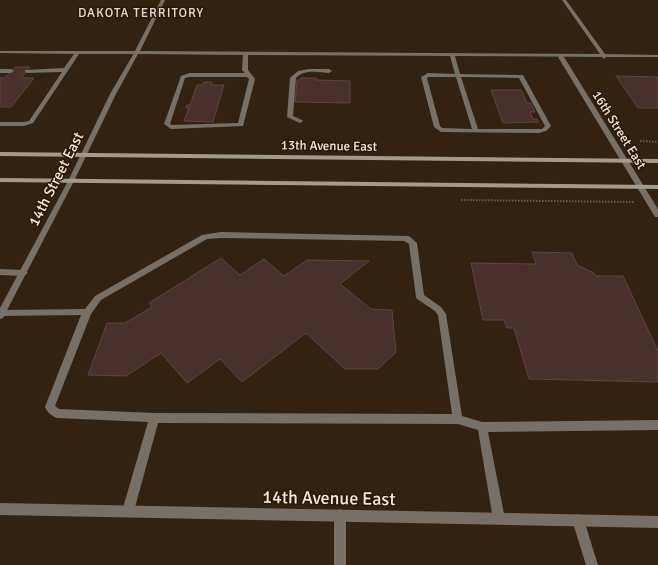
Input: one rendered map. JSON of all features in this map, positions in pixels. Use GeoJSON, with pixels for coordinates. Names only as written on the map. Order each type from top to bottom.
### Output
{"type":"FeatureCollection","features":[{"type":"Feature","properties":{"kind":"main road","name":"13th Avenue East"},"geometry":{"type":"LineString","coordinates":[[0,154],[658,161]]}},
{"type":"Feature","properties":{"kind":"main road"},"geometry":{"type":"LineString","coordinates":[[0,180],[658,187]]}},
{"type":"Feature","properties":{"kind":"street","name":"14th Street East"},"geometry":{"type":"LineString","coordinates":[[1,315],[71,181],[113,94],[136,54],[163,0]]}},
{"type":"Feature","properties":{"kind":"street"},"geometry":{"type":"LineString","coordinates":[[564,0],[604,57]]}},
{"type":"Feature","properties":{"kind":"street"},"geometry":{"type":"LineString","coordinates":[[0,52],[561,57],[658,56]]}},
{"type":"Feature","properties":{"kind":"street"},"geometry":{"type":"LineString","coordinates":[[0,124],[24,124],[30,122],[77,53]]}},
{"type":"Feature","properties":{"kind":"street"},"geometry":{"type":"LineString","coordinates":[[246,54],[244,70],[249,75],[252,79],[241,125],[238,127],[171,127],[167,124],[183,77],[189,75],[249,75]]}},
{"type":"Feature","properties":{"kind":"street"},"geometry":{"type":"LineString","coordinates":[[452,56],[476,132]]}},
{"type":"Feature","properties":{"kind":"street","name":"16th Street East"},"geometry":{"type":"LineString","coordinates":[[561,57],[658,215]]}},
{"type":"Feature","properties":{"kind":"street"},"geometry":{"type":"LineString","coordinates":[[27,71],[65,70]]}},
{"type":"Feature","properties":{"kind":"street"},"geometry":{"type":"LineString","coordinates":[[0,71],[11,71]]}},
{"type":"Feature","properties":{"kind":"street"},"geometry":{"type":"LineString","coordinates":[[300,121],[290,117],[293,78],[295,74],[300,71],[329,71]]}},
{"type":"Feature","properties":{"kind":"street"},"geometry":{"type":"LineString","coordinates":[[458,75],[521,76],[548,126],[544,130],[539,131],[476,132],[441,130],[437,127],[424,77],[458,75]]}},
{"type":"Feature","properties":{"kind":"street"},"geometry":{"type":"LineString","coordinates":[[458,419],[442,314],[420,298],[413,243],[406,238],[221,235],[205,238],[98,298],[87,312],[50,407],[52,411],[56,413],[154,418],[458,419],[482,427],[658,425]]}},
{"type":"Feature","properties":{"kind":"street"},"geometry":{"type":"LineString","coordinates":[[0,272],[24,273]]}},
{"type":"Feature","properties":{"kind":"street"},"geometry":{"type":"LineString","coordinates":[[1,315],[87,312]]}},
{"type":"Feature","properties":{"kind":"street"},"geometry":{"type":"LineString","coordinates":[[128,511],[154,418]]}},
{"type":"Feature","properties":{"kind":"street"},"geometry":{"type":"LineString","coordinates":[[482,427],[499,519]]}},
{"type":"Feature","properties":{"kind":"street","name":"14th Avenue East"},"geometry":{"type":"LineString","coordinates":[[0,509],[658,522]]}},
{"type":"Feature","properties":{"kind":"street"},"geometry":{"type":"LineString","coordinates":[[340,515],[340,565]]}},
{"type":"Feature","properties":{"kind":"street"},"geometry":{"type":"LineString","coordinates":[[578,520],[592,565]]}},
{"type":"Feature","properties":{"kind":"path"},"geometry":{"type":"LineString","coordinates":[[640,141],[658,142]]}},
{"type":"Feature","properties":{"kind":"building"},"geometry":{"type":"Polygon","coordinates":[[[15,67],[30,67],[21,78],[34,78],[11,107],[0,107],[0,78],[5,78],[15,67]]]}},
{"type":"Feature","properties":{"kind":"building"},"geometry":{"type":"Polygon","coordinates":[[[616,76],[658,77],[658,108],[638,108],[616,76]]]}},
{"type":"Feature","properties":{"kind":"building"},"geometry":{"type":"Polygon","coordinates":[[[301,78],[350,81],[350,103],[295,102],[297,80],[300,80],[301,78]]]}},
{"type":"Feature","properties":{"kind":"building"},"geometry":{"type":"Polygon","coordinates":[[[204,82],[212,82],[211,85],[224,85],[213,122],[184,121],[189,108],[186,108],[187,105],[190,105],[197,85],[203,85],[204,82]]]}},
{"type":"Feature","properties":{"kind":"building"},"geometry":{"type":"Polygon","coordinates":[[[491,90],[521,90],[527,103],[531,103],[535,112],[530,112],[533,119],[537,119],[539,122],[503,123],[491,90]]]}},
{"type":"Feature","properties":{"kind":"building"},"geometry":{"type":"Polygon","coordinates":[[[532,252],[572,253],[577,265],[594,273],[595,276],[623,276],[658,351],[658,382],[529,379],[514,328],[507,328],[504,320],[483,320],[471,263],[536,264],[532,252]]]}},
{"type":"Feature","properties":{"kind":"building"},"geometry":{"type":"Polygon","coordinates":[[[221,258],[240,275],[264,259],[284,276],[307,260],[369,261],[340,284],[371,309],[392,310],[396,352],[378,369],[345,369],[306,333],[242,382],[220,359],[187,383],[161,353],[126,376],[88,375],[107,323],[125,323],[152,307],[149,303],[221,258]]]}},
{"type":"Feature","properties":{"kind":"district","name":"DAKOTA TERRITORY"},"geometry":{"type":"Point","coordinates":[141,13]}}]}
